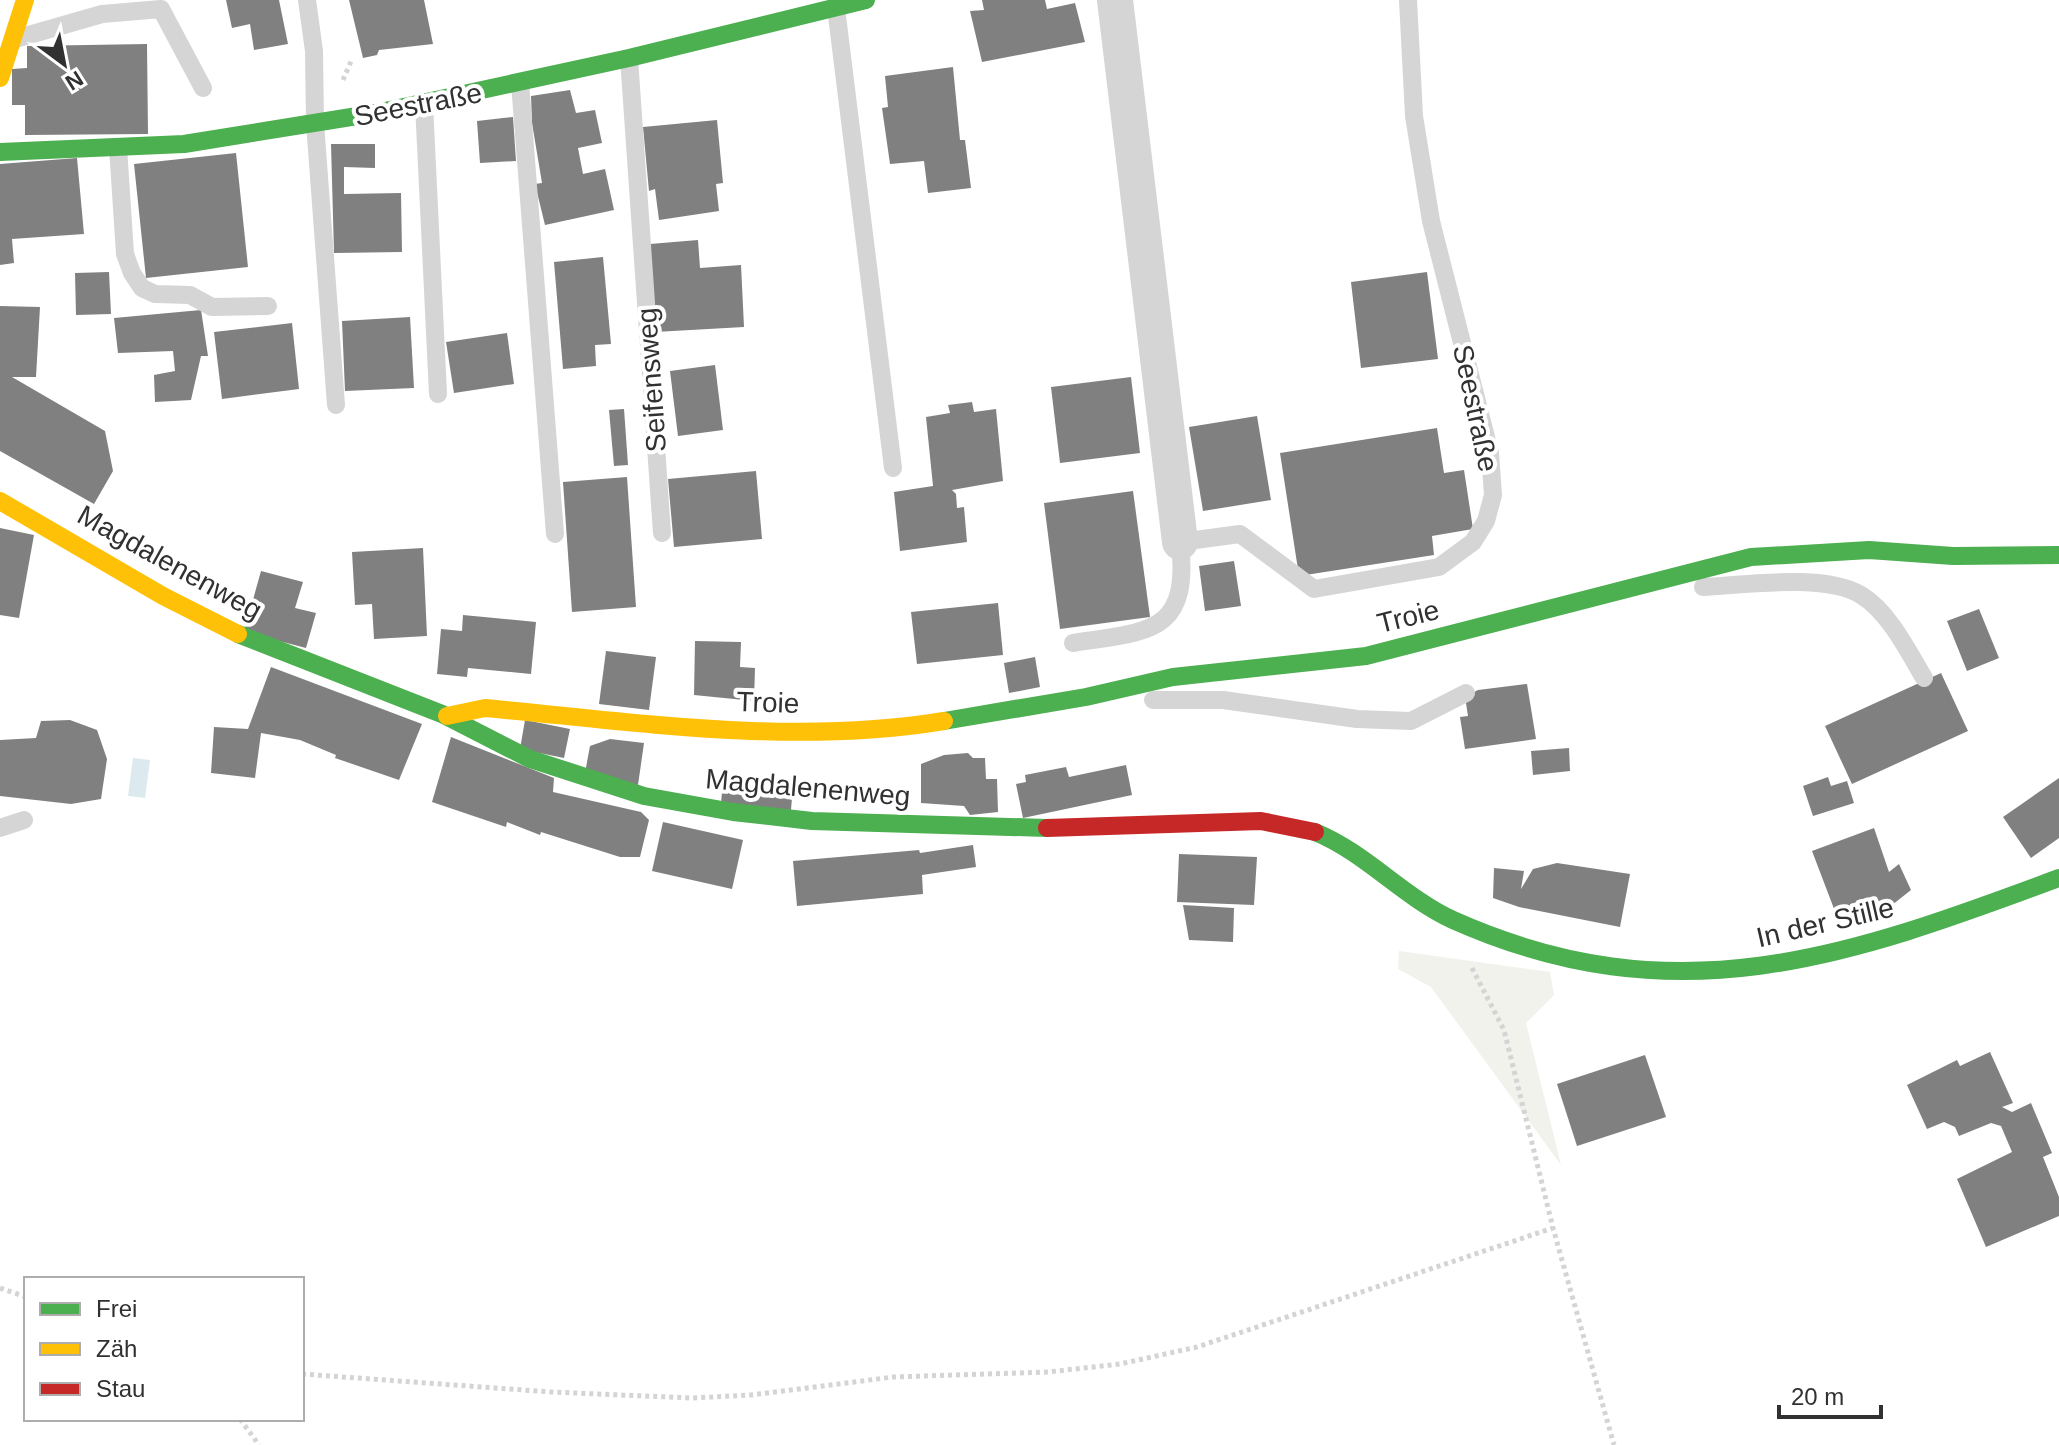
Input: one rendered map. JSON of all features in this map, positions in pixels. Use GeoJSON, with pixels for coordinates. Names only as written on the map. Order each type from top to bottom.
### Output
{"type":"FeatureCollection","features":[{"type":"Feature","properties":{"kind":"street"},"geometry":{"type":"LineString","coordinates":[[0,78],[25,0]]}},
{"type":"Feature","properties":{"kind":"street","name":"Seestraße"},"geometry":{"type":"LineString","coordinates":[[0,152],[206,142],[424,104],[866,0]]}},
{"type":"Feature","properties":{"kind":"street"},"geometry":{"type":"LineString","coordinates":[[1115,0],[1180,542]]}},
{"type":"Feature","properties":{"kind":"street","name":"Magdalenenweg"},"geometry":{"type":"LineString","coordinates":[[0,501],[215,623],[447,716],[531,760],[635,794],[765,817],[1016,828],[1174,827],[1280,822],[1331,838],[1450,920],[1550,950]]}},
{"type":"Feature","properties":{"kind":"street","name":"Troie"},"geometry":{"type":"LineString","coordinates":[[447,716],[485,708],[750,732],[908,727],[1086,697],[1173,677],[1366,656],[1751,557],[1807,551],[1869,550],[1953,556],[2059,555]]}},
{"type":"Feature","properties":{"kind":"street","name":"In der Stille"},"geometry":{"type":"LineString","coordinates":[[1550,950],[1649,969],[1692,972],[1772,967],[1858,948],[2059,878]]}},
{"type":"Feature","properties":{"kind":"lane","name":"Seestraße"},"geometry":{"type":"LineString","coordinates":[[307,0],[314,51],[315,123],[336,405]]}},
{"type":"Feature","properties":{"kind":"lane","name":"Seestraße"},"geometry":{"type":"LineString","coordinates":[[1180,542],[1240,534],[1314,589],[1429,571],[1463,551],[1486,521],[1493,495],[1490,453],[1431,221],[1414,116],[1408,0]]}},
{"type":"Feature","properties":{"kind":"lane"},"geometry":{"type":"LineString","coordinates":[[836,8],[893,468]]}},
{"type":"Feature","properties":{"kind":"lane"},"geometry":{"type":"LineString","coordinates":[[15,39],[102,14],[161,9],[203,88]]}},
{"type":"Feature","properties":{"kind":"lane","name":"Seifensweg"},"geometry":{"type":"LineString","coordinates":[[629,58],[662,533]]}},
{"type":"Feature","properties":{"kind":"lane","name":"Seestraße"},"geometry":{"type":"LineString","coordinates":[[520,83],[555,534]]}},
{"type":"Feature","properties":{"kind":"lane"},"geometry":{"type":"LineString","coordinates":[[424,104],[438,394]]}},
{"type":"Feature","properties":{"kind":"lane"},"geometry":{"type":"LineString","coordinates":[[118,147],[125,254],[142,288],[155,294],[190,295],[212,307],[268,306]]}},
{"type":"Feature","properties":{"kind":"lane"},"geometry":{"type":"LineString","coordinates":[[1073,643],[1130,634],[1163,620],[1176,604],[1182,586],[1180,542]]}},
{"type":"Feature","properties":{"kind":"lane","name":"Troie"},"geometry":{"type":"LineString","coordinates":[[1645,583],[1669,588],[1822,584],[1846,589],[1863,596],[1876,609],[1924,678]]}},
{"type":"Feature","properties":{"kind":"lane","name":"Troie"},"geometry":{"type":"LineString","coordinates":[[1086,697],[1109,702],[1223,700],[1341,717],[1411,721],[1466,693]]}},
{"type":"Feature","properties":{"kind":"lane"},"geometry":{"type":"LineString","coordinates":[[0,828],[24,820]]}},
{"type":"Feature","properties":{"kind":"path"},"geometry":{"type":"LineString","coordinates":[[1450,920],[1504,1030],[1553,1228],[1614,1445]]}},
{"type":"Feature","properties":{"kind":"path"},"geometry":{"type":"LineString","coordinates":[[304,1374],[565,1393],[692,1398],[751,1395],[893,1377],[1074,1369],[1137,1362],[1197,1347],[1553,1228]]}},
{"type":"Feature","properties":{"kind":"path"},"geometry":{"type":"LineString","coordinates":[[0,1288],[24,1296]]}},
{"type":"Feature","properties":{"kind":"path"},"geometry":{"type":"LineString","coordinates":[[241,1421],[259,1445]]}},
{"type":"Feature","properties":{"kind":"shaded area"},"geometry":{"type":"Polygon","coordinates":[[[133,758],[150,760],[145,798],[128,796],[133,758]]]}},
{"type":"Feature","properties":{"kind":"shaded area"},"geometry":{"type":"Polygon","coordinates":[[[1399,951],[1550,972],[1554,995],[1526,1023],[1561,1165],[1431,987],[1398,969],[1399,951]]]}},
{"type":"Feature","properties":{"kind":"building"},"geometry":{"type":"Polygon","coordinates":[[[226,0],[279,0],[288,44],[254,50],[250,24],[232,28],[226,0]]]}},
{"type":"Feature","properties":{"kind":"building"},"geometry":{"type":"Polygon","coordinates":[[[349,0],[424,0],[433,44],[379,50],[377,55],[363,58],[349,0]]]}},
{"type":"Feature","properties":{"kind":"building"},"geometry":{"type":"Polygon","coordinates":[[[982,0],[1045,0],[1047,9],[1075,3],[1085,42],[982,62],[970,11],[984,10],[982,0]]]}},
{"type":"Feature","properties":{"kind":"building"},"geometry":{"type":"Polygon","coordinates":[[[147,44],[148,134],[25,135],[25,105],[12,105],[12,69],[27,68],[27,46],[147,44]]]}},
{"type":"Feature","properties":{"kind":"building"},"geometry":{"type":"Polygon","coordinates":[[[953,67],[960,140],[965,140],[971,188],[928,193],[924,161],[890,164],[882,108],[888,107],[885,76],[953,67]]]}},
{"type":"Feature","properties":{"kind":"building"},"geometry":{"type":"Polygon","coordinates":[[[570,90],[576,113],[595,110],[602,143],[578,148],[583,174],[605,169],[614,210],[545,225],[535,184],[542,183],[531,96],[570,90]]]}},
{"type":"Feature","properties":{"kind":"building"},"geometry":{"type":"Polygon","coordinates":[[[513,117],[516,161],[480,163],[477,121],[513,117]]]}},
{"type":"Feature","properties":{"kind":"building"},"geometry":{"type":"Polygon","coordinates":[[[717,120],[723,183],[716,184],[719,211],[659,220],[655,189],[649,191],[643,127],[717,120]]]}},
{"type":"Feature","properties":{"kind":"building"},"geometry":{"type":"Polygon","coordinates":[[[331,144],[375,144],[375,168],[344,167],[344,194],[401,193],[402,252],[334,253],[331,144]]]}},
{"type":"Feature","properties":{"kind":"building"},"geometry":{"type":"Polygon","coordinates":[[[236,153],[248,267],[146,278],[134,164],[236,153]]]}},
{"type":"Feature","properties":{"kind":"building"},"geometry":{"type":"Polygon","coordinates":[[[77,158],[84,234],[12,239],[14,263],[0,265],[0,164],[77,158]]]}},
{"type":"Feature","properties":{"kind":"building"},"geometry":{"type":"Polygon","coordinates":[[[698,240],[700,268],[741,265],[744,327],[655,332],[650,244],[698,240]]]}},
{"type":"Feature","properties":{"kind":"building"},"geometry":{"type":"Polygon","coordinates":[[[603,257],[611,344],[595,345],[596,366],[563,369],[554,262],[603,257]]]}},
{"type":"Feature","properties":{"kind":"building"},"geometry":{"type":"Polygon","coordinates":[[[109,272],[111,314],[76,315],[75,273],[109,272]]]}},
{"type":"Feature","properties":{"kind":"building"},"geometry":{"type":"Polygon","coordinates":[[[1427,272],[1438,359],[1361,368],[1351,282],[1427,272]]]}},
{"type":"Feature","properties":{"kind":"building"},"geometry":{"type":"Polygon","coordinates":[[[0,306],[40,307],[36,377],[12,377],[105,431],[113,471],[94,504],[0,451],[0,306]]]}},
{"type":"Feature","properties":{"kind":"building"},"geometry":{"type":"Polygon","coordinates":[[[201,310],[208,356],[201,356],[191,400],[155,402],[154,375],[175,371],[173,351],[118,353],[114,318],[201,310]]]}},
{"type":"Feature","properties":{"kind":"building"},"geometry":{"type":"Polygon","coordinates":[[[410,317],[414,388],[345,391],[342,321],[410,317]]]}},
{"type":"Feature","properties":{"kind":"building"},"geometry":{"type":"Polygon","coordinates":[[[292,323],[299,389],[222,399],[214,332],[292,323]]]}},
{"type":"Feature","properties":{"kind":"building"},"geometry":{"type":"Polygon","coordinates":[[[507,333],[514,384],[454,393],[446,342],[507,333]]]}},
{"type":"Feature","properties":{"kind":"building"},"geometry":{"type":"Polygon","coordinates":[[[715,365],[723,430],[678,436],[670,371],[715,365]]]}},
{"type":"Feature","properties":{"kind":"building"},"geometry":{"type":"Polygon","coordinates":[[[1131,377],[1140,453],[1060,463],[1051,387],[1131,377]]]}},
{"type":"Feature","properties":{"kind":"building"},"geometry":{"type":"Polygon","coordinates":[[[972,402],[974,412],[996,409],[1003,481],[952,490],[956,494],[957,508],[964,507],[967,542],[900,551],[894,492],[933,486],[926,417],[950,413],[948,405],[972,402]]]}},
{"type":"Feature","properties":{"kind":"building"},"geometry":{"type":"Polygon","coordinates":[[[624,409],[628,465],[614,466],[609,410],[624,409]]]}},
{"type":"Feature","properties":{"kind":"building"},"geometry":{"type":"Polygon","coordinates":[[[1257,416],[1271,500],[1203,511],[1189,427],[1257,416]]]}},
{"type":"Feature","properties":{"kind":"building"},"geometry":{"type":"Polygon","coordinates":[[[1437,428],[1444,473],[1464,470],[1473,529],[1432,536],[1434,555],[1299,576],[1280,453],[1437,428]]]}},
{"type":"Feature","properties":{"kind":"building"},"geometry":{"type":"Polygon","coordinates":[[[756,471],[762,539],[674,547],[668,479],[756,471]]]}},
{"type":"Feature","properties":{"kind":"building"},"geometry":{"type":"Polygon","coordinates":[[[627,477],[636,607],[572,612],[563,482],[627,477]]]}},
{"type":"Feature","properties":{"kind":"building"},"geometry":{"type":"Polygon","coordinates":[[[1133,491],[1150,617],[1060,629],[1044,503],[1133,491]]]}},
{"type":"Feature","properties":{"kind":"building"},"geometry":{"type":"Polygon","coordinates":[[[0,528],[34,535],[19,618],[0,615],[0,528]]]}},
{"type":"Feature","properties":{"kind":"building"},"geometry":{"type":"Polygon","coordinates":[[[423,548],[427,636],[374,639],[372,604],[355,605],[352,552],[423,548]]]}},
{"type":"Feature","properties":{"kind":"building"},"geometry":{"type":"Polygon","coordinates":[[[1234,561],[1241,606],[1205,611],[1199,566],[1234,561]]]}},
{"type":"Feature","properties":{"kind":"building"},"geometry":{"type":"Polygon","coordinates":[[[261,571],[303,582],[295,608],[316,613],[306,648],[244,632],[261,571]]]}},
{"type":"Feature","properties":{"kind":"building"},"geometry":{"type":"Polygon","coordinates":[[[998,603],[1003,655],[917,664],[911,612],[998,603]]]}},
{"type":"Feature","properties":{"kind":"building"},"geometry":{"type":"Polygon","coordinates":[[[1979,609],[1999,658],[1967,671],[1947,621],[1979,609]]]}},
{"type":"Feature","properties":{"kind":"building"},"geometry":{"type":"Polygon","coordinates":[[[463,615],[536,622],[531,674],[468,668],[467,677],[437,674],[441,629],[462,631],[463,615]]]}},
{"type":"Feature","properties":{"kind":"building"},"geometry":{"type":"Polygon","coordinates":[[[695,641],[741,642],[740,667],[755,668],[754,701],[694,695],[695,641]]]}},
{"type":"Feature","properties":{"kind":"building"},"geometry":{"type":"Polygon","coordinates":[[[606,651],[656,657],[649,710],[599,704],[606,651]]]}},
{"type":"Feature","properties":{"kind":"building"},"geometry":{"type":"Polygon","coordinates":[[[1035,657],[1040,687],[1009,693],[1004,663],[1035,657]]]}},
{"type":"Feature","properties":{"kind":"building"},"geometry":{"type":"Polygon","coordinates":[[[271,667],[422,724],[399,780],[335,758],[336,755],[300,740],[261,733],[255,778],[211,773],[214,727],[248,729],[271,667]]]}},
{"type":"Feature","properties":{"kind":"building"},"geometry":{"type":"Polygon","coordinates":[[[1941,673],[1968,731],[1852,784],[1825,726],[1941,673]]]}},
{"type":"Feature","properties":{"kind":"building"},"geometry":{"type":"Polygon","coordinates":[[[1527,684],[1536,739],[1465,749],[1460,717],[1468,716],[1465,697],[1478,690],[1527,684]]]}},
{"type":"Feature","properties":{"kind":"building"},"geometry":{"type":"Polygon","coordinates":[[[70,720],[97,730],[107,759],[101,799],[71,804],[0,796],[0,740],[36,738],[41,721],[70,720]]]}},
{"type":"Feature","properties":{"kind":"building"},"geometry":{"type":"Polygon","coordinates":[[[525,720],[570,729],[564,758],[520,749],[525,720]]]}},
{"type":"Feature","properties":{"kind":"building"},"geometry":{"type":"Polygon","coordinates":[[[451,737],[554,778],[553,792],[641,812],[649,820],[640,857],[620,857],[541,832],[540,835],[507,822],[506,827],[432,802],[451,737]]]}},
{"type":"Feature","properties":{"kind":"building"},"geometry":{"type":"Polygon","coordinates":[[[610,739],[644,743],[638,785],[585,773],[590,746],[610,739]]]}},
{"type":"Feature","properties":{"kind":"building"},"geometry":{"type":"Polygon","coordinates":[[[1569,748],[1570,771],[1533,775],[1531,751],[1569,748]]]}},
{"type":"Feature","properties":{"kind":"building"},"geometry":{"type":"Polygon","coordinates":[[[968,753],[973,758],[985,758],[986,779],[997,779],[998,812],[970,815],[964,806],[921,803],[921,764],[944,755],[968,753]]]}},
{"type":"Feature","properties":{"kind":"building"},"geometry":{"type":"Polygon","coordinates":[[[1126,765],[1132,795],[1023,818],[1016,784],[1026,782],[1025,775],[1066,767],[1069,777],[1126,765]]]}},
{"type":"Feature","properties":{"kind":"building"},"geometry":{"type":"Polygon","coordinates":[[[1828,777],[1831,786],[1847,781],[1854,803],[1813,816],[1803,786],[1828,777]]]}},
{"type":"Feature","properties":{"kind":"building"},"geometry":{"type":"Polygon","coordinates":[[[2059,778],[2059,838],[2031,858],[2003,817],[2059,778]]]}},
{"type":"Feature","properties":{"kind":"building"},"geometry":{"type":"Polygon","coordinates":[[[723,779],[793,786],[791,810],[721,804],[723,779]]]}},
{"type":"Feature","properties":{"kind":"building"},"geometry":{"type":"Polygon","coordinates":[[[663,822],[743,840],[732,889],[652,871],[663,822]]]}},
{"type":"Feature","properties":{"kind":"building"},"geometry":{"type":"Polygon","coordinates":[[[1874,828],[1889,872],[1899,864],[1911,890],[1887,909],[1876,898],[1836,914],[1812,851],[1874,828]]]}},
{"type":"Feature","properties":{"kind":"building"},"geometry":{"type":"Polygon","coordinates":[[[973,845],[976,867],[922,875],[923,894],[797,906],[793,861],[919,850],[920,853],[973,845]]]}},
{"type":"Feature","properties":{"kind":"building"},"geometry":{"type":"Polygon","coordinates":[[[1179,854],[1257,857],[1254,905],[1177,902],[1179,854]]]}},
{"type":"Feature","properties":{"kind":"building"},"geometry":{"type":"Polygon","coordinates":[[[1557,863],[1630,874],[1620,927],[1519,907],[1493,898],[1494,868],[1524,871],[1521,889],[1533,869],[1557,863]]]}},
{"type":"Feature","properties":{"kind":"building"},"geometry":{"type":"Polygon","coordinates":[[[1183,905],[1234,908],[1233,942],[1189,940],[1183,905]]]}},
{"type":"Feature","properties":{"kind":"building"},"geometry":{"type":"Polygon","coordinates":[[[1990,1052],[2013,1103],[2002,1107],[2012,1112],[2031,1103],[2052,1153],[2043,1157],[2059,1197],[2059,1216],[1986,1247],[1957,1179],[2012,1152],[2001,1126],[1991,1123],[1959,1136],[1955,1127],[1944,1122],[1927,1129],[1907,1085],[1957,1060],[1960,1066],[1990,1052]]]}},
{"type":"Feature","properties":{"kind":"building"},"geometry":{"type":"Polygon","coordinates":[[[1645,1055],[1666,1117],[1577,1146],[1557,1084],[1645,1055]]]}},
{"type":"Feature","properties":{"kind":"traffic: fast"},"geometry":{"type":"LineString","coordinates":[[0,152],[184,144],[376,113],[629,58],[866,0]]}},
{"type":"Feature","properties":{"kind":"traffic: fast"},"geometry":{"type":"LineString","coordinates":[[944,721],[1086,697],[1173,677],[1366,656],[1751,557],[1869,550],[1953,556],[2059,555]]}},
{"type":"Feature","properties":{"kind":"traffic: fast"},"geometry":{"type":"LineString","coordinates":[[238,634],[442,714],[530,759],[644,796],[733,812],[812,821],[1047,828]]}},
{"type":"Feature","properties":{"kind":"traffic: fast"},"geometry":{"type":"LineString","coordinates":[[1315,832],[1351,851],[1418,900],[1453,920],[1534,950],[1612,966],[1686,971],[1760,966],[1833,952],[1906,932],[2059,878]]}},
{"type":"Feature","properties":{"kind":"traffic: slow"},"geometry":{"type":"LineString","coordinates":[[0,78],[25,0]]}},
{"type":"Feature","properties":{"kind":"traffic: slow"},"geometry":{"type":"LineString","coordinates":[[0,501],[163,596],[238,634]]}},
{"type":"Feature","properties":{"kind":"traffic: slow"},"geometry":{"type":"LineString","coordinates":[[447,716],[485,708],[657,725],[772,732],[887,728],[944,721]]}},
{"type":"Feature","properties":{"kind":"traffic: jam"},"geometry":{"type":"LineString","coordinates":[[1047,828],[1261,821],[1315,832]]}}]}
